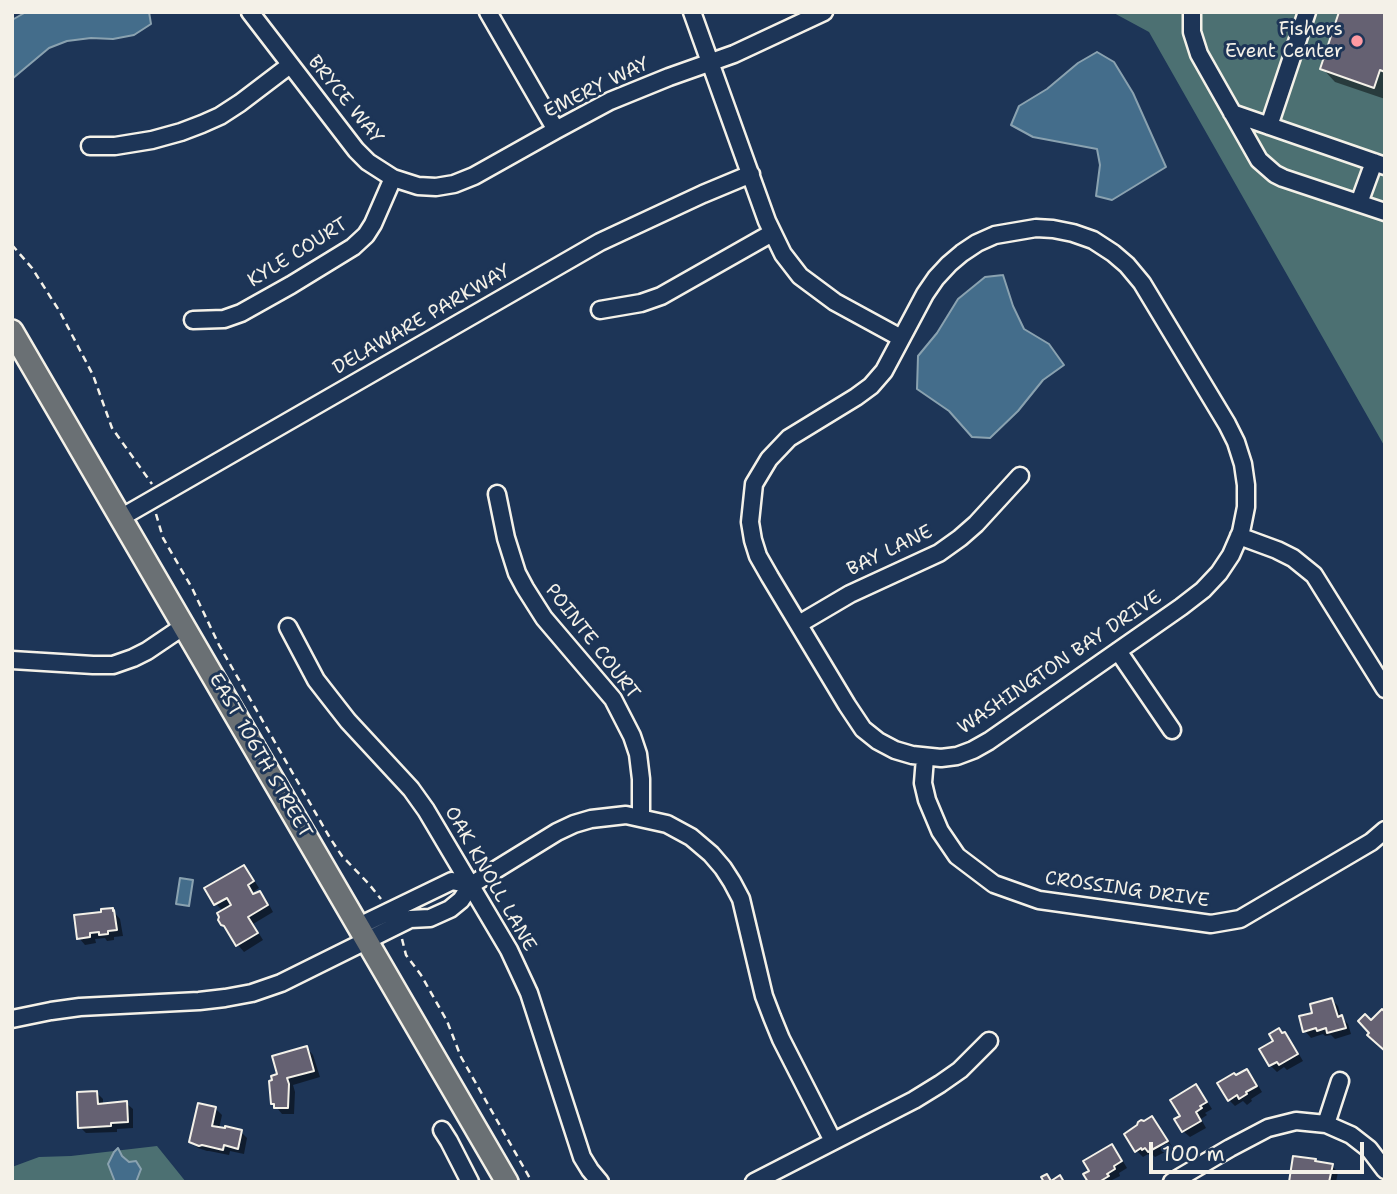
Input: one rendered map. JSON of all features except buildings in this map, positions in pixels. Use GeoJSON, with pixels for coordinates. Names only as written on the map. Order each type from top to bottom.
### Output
{"type":"FeatureCollection","features":[{"type":"Feature","properties":{"kind":"main road","name":"EAST 106TH STREET"},"geometry":{"type":"LineString","coordinates":[[12,331],[507,1182]]}},
{"type":"Feature","properties":{"kind":"street","name":"BRYCE WAY"},"geometry":{"type":"LineString","coordinates":[[250,12],[356,150],[368,162],[393,178],[418,186],[454,184],[506,159]]}},
{"type":"Feature","properties":{"kind":"street"},"geometry":{"type":"LineString","coordinates":[[488,12],[556,130]]}},
{"type":"Feature","properties":{"kind":"street"},"geometry":{"type":"LineString","coordinates":[[692,12],[772,233],[783,254],[800,276],[835,302],[901,338]]}},
{"type":"Feature","properties":{"kind":"street","name":"EMERY WAY"},"geometry":{"type":"LineString","coordinates":[[506,159],[610,101],[734,54],[824,12]]}},
{"type":"Feature","properties":{"kind":"street"},"geometry":{"type":"LineString","coordinates":[[1192,12],[1192,32],[1199,54],[1259,160],[1275,174],[1385,212]]}},
{"type":"Feature","properties":{"kind":"street"},"geometry":{"type":"LineString","coordinates":[[1269,126],[1307,12]]}},
{"type":"Feature","properties":{"kind":"street"},"geometry":{"type":"LineString","coordinates":[[90,146],[116,146],[152,140],[202,124],[230,109],[290,65]]}},
{"type":"Feature","properties":{"kind":"street"},"geometry":{"type":"LineString","coordinates":[[1232,113],[1379,164],[1359,203]]}},
{"type":"Feature","properties":{"kind":"street","name":"DELAWARE PARKWAY"},"geometry":{"type":"LineString","coordinates":[[122,517],[600,242],[751,174]]}},
{"type":"Feature","properties":{"kind":"street","name":"KYLE COURT"},"geometry":{"type":"LineString","coordinates":[[193,320],[223,318],[240,313],[353,247],[373,224],[393,178]]}},
{"type":"Feature","properties":{"kind":"street","name":"WASHINGTON BAY DRIVE"},"geometry":{"type":"LineString","coordinates":[[1036,228],[1073,233],[1093,240],[1127,265],[1142,284],[1236,442],[1246,485],[1246,508],[1239,536],[1219,573],[1203,590],[1118,651],[973,750],[957,756],[925,758],[895,750],[863,729],[758,556],[750,522],[754,484],[769,458],[789,438],[871,386],[884,370],[936,278],[949,264],[977,243],[995,235],[1036,228]]}},
{"type":"Feature","properties":{"kind":"street"},"geometry":{"type":"LineString","coordinates":[[600,310],[641,303],[661,296],[772,233]]}},
{"type":"Feature","properties":{"kind":"street","name":"BAY LANE"},"geometry":{"type":"LineString","coordinates":[[799,624],[850,594],[939,552],[960,538],[1020,476]]}},
{"type":"Feature","properties":{"kind":"street","name":"POINTE COURT"},"geometry":{"type":"LineString","coordinates":[[497,494],[506,538],[525,589],[544,618],[613,699],[628,727],[638,754],[641,818]]}},
{"type":"Feature","properties":{"kind":"street"},"geometry":{"type":"LineString","coordinates":[[1239,536],[1293,558],[1314,575],[1385,689]]}},
{"type":"Feature","properties":{"kind":"street"},"geometry":{"type":"LineString","coordinates":[[12,660],[113,664],[147,651],[184,626]]}},
{"type":"Feature","properties":{"kind":"street","name":"OAK KNOLL LANE"},"geometry":{"type":"LineString","coordinates":[[288,627],[330,698],[411,789],[446,841],[509,950],[529,993],[582,1157],[600,1182]]}},
{"type":"Feature","properties":{"kind":"street"},"geometry":{"type":"LineString","coordinates":[[1118,651],[1172,730]]}},
{"type":"Feature","properties":{"kind":"street","name":"CROSSING DRIVE"},"geometry":{"type":"LineString","coordinates":[[925,758],[923,783],[927,800],[940,831],[952,849],[994,884],[1039,900],[1211,925],[1240,919],[1371,842],[1385,830]]}},
{"type":"Feature","properties":{"kind":"street"},"geometry":{"type":"LineString","coordinates":[[392,919],[430,918],[450,909],[461,900],[471,885],[556,832],[574,824],[626,815],[667,824],[691,837],[711,854],[741,898],[764,996],[781,1039],[833,1141]]}},
{"type":"Feature","properties":{"kind":"street"},"geometry":{"type":"LineString","coordinates":[[12,1019],[80,1007],[200,1001],[252,993],[281,983],[452,881],[471,885]]}},
{"type":"Feature","properties":{"kind":"street"},"geometry":{"type":"LineString","coordinates":[[754,1182],[914,1100],[960,1070],[989,1041]]}},
{"type":"Feature","properties":{"kind":"street"},"geometry":{"type":"LineString","coordinates":[[1326,1124],[1340,1081]]}},
{"type":"Feature","properties":{"kind":"street"},"geometry":{"type":"LineString","coordinates":[[1172,1182],[1271,1126],[1296,1121],[1326,1124],[1340,1129],[1371,1151],[1385,1170]]}},
{"type":"Feature","properties":{"kind":"street"},"geometry":{"type":"LineString","coordinates":[[442,1130],[470,1182]]}},
{"type":"Feature","properties":{"kind":"path"},"geometry":{"type":"LineString","coordinates":[[12,246],[32,268],[60,312],[93,375],[112,428],[152,484]]}},
{"type":"Feature","properties":{"kind":"path"},"geometry":{"type":"LineString","coordinates":[[156,510],[163,538],[192,588],[219,645],[330,838],[342,856],[381,898],[402,939],[406,955],[436,999],[461,1057],[532,1182]]}},
{"type":"Feature","properties":{"kind":"green space"},"geometry":{"type":"Polygon","coordinates":[[[1112,12],[1385,12],[1385,447],[1149,32],[1112,12]]]}},
{"type":"Feature","properties":{"kind":"green space"},"geometry":{"type":"Polygon","coordinates":[[[157,1146],[186,1182],[12,1182],[12,1167],[39,1157],[157,1146]]]}},
{"type":"Feature","properties":{"kind":"water"},"geometry":{"type":"Polygon","coordinates":[[[26,12],[149,12],[151,24],[134,35],[113,39],[67,41],[49,48],[12,79],[12,20],[26,12]]]}},
{"type":"Feature","properties":{"kind":"water"},"geometry":{"type":"Polygon","coordinates":[[[1097,52],[1114,62],[1133,93],[1166,167],[1112,200],[1096,196],[1100,165],[1097,149],[1033,137],[1011,125],[1019,106],[1097,52]]]}},
{"type":"Feature","properties":{"kind":"water"},"geometry":{"type":"Polygon","coordinates":[[[1003,275],[1024,329],[1049,344],[1064,365],[1043,380],[1018,411],[990,438],[972,437],[949,411],[917,389],[918,356],[937,333],[958,299],[985,277],[1003,275]]]}},
{"type":"Feature","properties":{"kind":"water"},"geometry":{"type":"Polygon","coordinates":[[[180,878],[193,880],[189,906],[176,904],[180,878]]]}},
{"type":"Feature","properties":{"kind":"water"},"geometry":{"type":"Polygon","coordinates":[[[118,1148],[122,1156],[129,1162],[136,1161],[141,1169],[136,1182],[115,1182],[108,1164],[118,1148]]]}},
{"type":"Feature","properties":{"kind":"place","name":"Fishers Event Center"},"geometry":{"type":"Point","coordinates":[1357,41]}}]}
